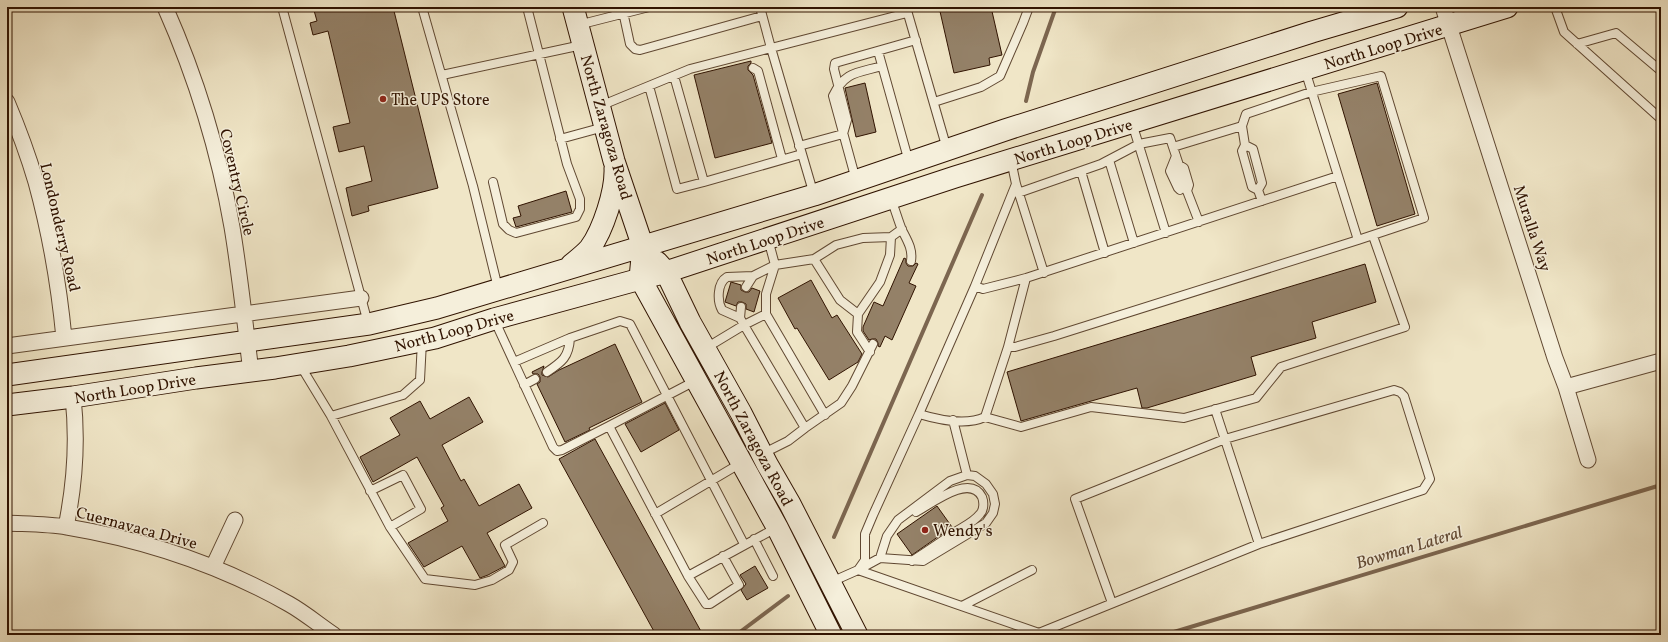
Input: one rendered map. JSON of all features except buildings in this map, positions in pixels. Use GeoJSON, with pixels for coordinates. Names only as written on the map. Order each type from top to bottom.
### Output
{"type":"FeatureCollection","features":[{"type":"Feature","properties":{"kind":"main road","name":"North Loop Drive"},"geometry":{"type":"LineString","coordinates":[[7,375],[369,324],[437,308],[814,195],[909,162],[1312,32],[1397,7]]}},
{"type":"Feature","properties":{"kind":"main road","name":"North Loop Drive"},"geometry":{"type":"LineString","coordinates":[[7,405],[73,397],[196,378],[251,372],[349,356],[422,340],[640,278],[666,272],[955,177],[1304,70],[1446,16],[1507,7]]}},
{"type":"Feature","properties":{"kind":"main road","name":"North Zaragoza Road"},"geometry":{"type":"LineString","coordinates":[[578,25],[614,161],[643,247],[666,272],[690,322],[790,504],[857,635]]}},
{"type":"Feature","properties":{"kind":"main road"},"geometry":{"type":"LineString","coordinates":[[947,150],[955,177]]}},
{"type":"Feature","properties":{"kind":"main road"},"geometry":{"type":"LineString","coordinates":[[566,269],[589,249],[601,230],[615,174],[614,161]]}},
{"type":"Feature","properties":{"kind":"main road","name":"North Zaragoza Road"},"geometry":{"type":"LineString","coordinates":[[643,247],[640,278],[777,527]]}},
{"type":"Feature","properties":{"kind":"main road"},"geometry":{"type":"LineString","coordinates":[[777,527],[790,531],[800,541],[833,634]]}},
{"type":"Feature","properties":{"kind":"street","name":"Coventry Circle"},"geometry":{"type":"LineString","coordinates":[[165,7],[188,66],[216,156],[232,228],[251,372]]}},
{"type":"Feature","properties":{"kind":"street","name":"Muralla Way"},"geometry":{"type":"LineString","coordinates":[[1446,16],[1588,460]]}},
{"type":"Feature","properties":{"kind":"street","name":"Londonderry Road"},"geometry":{"type":"LineString","coordinates":[[7,102],[36,182],[62,316],[64,338]]}},
{"type":"Feature","properties":{"kind":"street"},"geometry":{"type":"LineString","coordinates":[[7,346],[361,298]]}},
{"type":"Feature","properties":{"kind":"street"},"geometry":{"type":"LineString","coordinates":[[1566,388],[1661,361]]}},
{"type":"Feature","properties":{"kind":"street"},"geometry":{"type":"LineString","coordinates":[[66,527],[73,492],[76,458],[76,425],[73,397]]}},
{"type":"Feature","properties":{"kind":"street"},"geometry":{"type":"LineString","coordinates":[[213,567],[235,520]]}},
{"type":"Feature","properties":{"kind":"street","name":"Cuernavaca Drive"},"geometry":{"type":"LineString","coordinates":[[7,523],[66,527],[172,551],[213,567],[290,605],[334,635]]}},
{"type":"Feature","properties":{"kind":"lane"},"geometry":{"type":"LineString","coordinates":[[282,7],[369,324]]}},
{"type":"Feature","properties":{"kind":"lane"},"geometry":{"type":"LineString","coordinates":[[422,7],[473,186],[499,289]]}},
{"type":"Feature","properties":{"kind":"lane"},"geometry":{"type":"LineString","coordinates":[[493,182],[503,224],[509,230],[516,232],[576,217],[580,209],[580,199],[567,164],[560,139],[527,7]]}},
{"type":"Feature","properties":{"kind":"lane"},"geometry":{"type":"LineString","coordinates":[[442,75],[539,54],[578,25],[622,10],[649,7]]}},
{"type":"Feature","properties":{"kind":"lane"},"geometry":{"type":"LineString","coordinates":[[760,7],[814,195]]}},
{"type":"Feature","properties":{"kind":"lane"},"geometry":{"type":"LineString","coordinates":[[934,102],[981,87],[1000,76],[1024,23],[1028,7]]}},
{"type":"Feature","properties":{"kind":"lane"},"geometry":{"type":"LineString","coordinates":[[1555,7],[1564,32],[1661,119]]}},
{"type":"Feature","properties":{"kind":"lane"},"geometry":{"type":"LineString","coordinates":[[622,10],[630,44],[635,49],[640,50],[762,16]]}},
{"type":"Feature","properties":{"kind":"lane"},"geometry":{"type":"LineString","coordinates":[[600,106],[690,69],[907,10],[947,150]]}},
{"type":"Feature","properties":{"kind":"lane"},"geometry":{"type":"LineString","coordinates":[[1577,44],[1616,33],[1661,71]]}},
{"type":"Feature","properties":{"kind":"lane"},"geometry":{"type":"LineString","coordinates":[[856,180],[843,134],[847,120],[834,69],[835,63],[916,40]]}},
{"type":"Feature","properties":{"kind":"lane"},"geometry":{"type":"LineString","coordinates":[[878,51],[909,162]]}},
{"type":"Feature","properties":{"kind":"lane"},"geometry":{"type":"LineString","coordinates":[[735,58],[743,63]]}},
{"type":"Feature","properties":{"kind":"lane"},"geometry":{"type":"LineString","coordinates":[[839,84],[851,74],[882,66]]}},
{"type":"Feature","properties":{"kind":"lane"},"geometry":{"type":"LineString","coordinates":[[753,68],[758,71],[782,159]]}},
{"type":"Feature","properties":{"kind":"lane"},"geometry":{"type":"LineString","coordinates":[[1304,70],[1358,240]]}},
{"type":"Feature","properties":{"kind":"lane"},"geometry":{"type":"LineString","coordinates":[[674,76],[704,182]]}},
{"type":"Feature","properties":{"kind":"lane"},"geometry":{"type":"LineString","coordinates":[[1008,347],[1015,347],[1054,336],[1373,236],[1424,218],[1381,76],[1311,92],[1246,114],[1242,126],[1245,145],[1242,151],[1252,187],[1258,190],[1262,201]]}},
{"type":"Feature","properties":{"kind":"lane"},"geometry":{"type":"LineString","coordinates":[[649,86],[677,189],[782,159],[800,150],[843,134]]}},
{"type":"Feature","properties":{"kind":"lane"},"geometry":{"type":"LineString","coordinates":[[1132,123],[1166,233]]}},
{"type":"Feature","properties":{"kind":"lane"},"geometry":{"type":"LineString","coordinates":[[1173,147],[1242,126]]}},
{"type":"Feature","properties":{"kind":"lane"},"geometry":{"type":"LineString","coordinates":[[560,139],[605,127]]}},
{"type":"Feature","properties":{"kind":"lane"},"geometry":{"type":"LineString","coordinates":[[1018,193],[1109,160],[1139,144],[1170,138],[1178,160],[1184,168],[1189,185],[1188,192],[1199,222]]}},
{"type":"Feature","properties":{"kind":"lane"},"geometry":{"type":"LineString","coordinates":[[1011,160],[1018,193],[1044,272]]}},
{"type":"Feature","properties":{"kind":"lane"},"geometry":{"type":"LineString","coordinates":[[1109,160],[1134,243]]}},
{"type":"Feature","properties":{"kind":"lane"},"geometry":{"type":"LineString","coordinates":[[1178,160],[1170,171],[1178,188],[1188,192]]}},
{"type":"Feature","properties":{"kind":"lane"},"geometry":{"type":"LineString","coordinates":[[1081,171],[1105,253]]}},
{"type":"Feature","properties":{"kind":"lane"},"geometry":{"type":"LineString","coordinates":[[975,286],[983,289],[1026,278],[1338,176]]}},
{"type":"Feature","properties":{"kind":"lane"},"geometry":{"type":"LineString","coordinates":[[858,570],[865,560],[865,534],[920,414],[975,286],[1016,184]]}},
{"type":"Feature","properties":{"kind":"lane"},"geometry":{"type":"LineString","coordinates":[[891,198],[909,244],[912,254],[911,261]]}},
{"type":"Feature","properties":{"kind":"lane"},"geometry":{"type":"LineString","coordinates":[[740,318],[722,310],[718,299],[722,283],[727,277],[753,276],[775,265],[814,259],[836,245],[863,238],[891,237],[902,229]]}},
{"type":"Feature","properties":{"kind":"lane"},"geometry":{"type":"LineString","coordinates":[[920,414],[934,418],[953,420],[976,421],[985,417],[1021,427],[1092,407],[1184,418],[1256,398],[1282,367],[1405,327],[1373,236]]}},
{"type":"Feature","properties":{"kind":"lane"},"geometry":{"type":"LineString","coordinates":[[762,454],[788,441],[841,403],[852,386],[871,348],[857,332],[858,314],[880,282],[890,255],[891,237]]}},
{"type":"Feature","properties":{"kind":"lane"},"geometry":{"type":"LineString","coordinates":[[768,238],[775,265],[766,294],[766,314],[825,415]]}},
{"type":"Feature","properties":{"kind":"lane"},"geometry":{"type":"LineString","coordinates":[[814,259],[840,300],[858,314]]}},
{"type":"Feature","properties":{"kind":"lane"},"geometry":{"type":"LineString","coordinates":[[746,287],[753,276]]}},
{"type":"Feature","properties":{"kind":"lane"},"geometry":{"type":"LineString","coordinates":[[985,417],[1008,347],[1026,278]]}},
{"type":"Feature","properties":{"kind":"lane"},"geometry":{"type":"LineString","coordinates":[[740,307],[740,318],[805,428]]}},
{"type":"Feature","properties":{"kind":"lane"},"geometry":{"type":"LineString","coordinates":[[705,349],[744,325],[766,314]]}},
{"type":"Feature","properties":{"kind":"lane"},"geometry":{"type":"LineString","coordinates":[[494,319],[553,447],[557,451],[562,450],[610,426],[696,380]]}},
{"type":"Feature","properties":{"kind":"lane"},"geometry":{"type":"LineString","coordinates":[[514,362],[570,338],[620,321],[630,324],[744,544]]}},
{"type":"Feature","properties":{"kind":"lane"},"geometry":{"type":"LineString","coordinates":[[547,372],[566,357],[570,347],[570,338]]}},
{"type":"Feature","properties":{"kind":"lane"},"geometry":{"type":"LineString","coordinates":[[331,416],[403,396],[420,380],[422,340]]}},
{"type":"Feature","properties":{"kind":"lane"},"geometry":{"type":"LineString","coordinates":[[300,364],[331,416],[390,527],[424,579],[475,585],[492,580],[509,570],[513,562],[505,545],[544,523]]}},
{"type":"Feature","properties":{"kind":"lane"},"geometry":{"type":"LineString","coordinates":[[524,385],[535,379]]}},
{"type":"Feature","properties":{"kind":"lane"},"geometry":{"type":"LineString","coordinates":[[858,570],[1038,633],[1258,544],[1423,490],[1430,478],[1404,396],[1400,392],[1394,390],[1225,439],[1075,499],[1112,603]]}},
{"type":"Feature","properties":{"kind":"lane"},"geometry":{"type":"LineString","coordinates":[[1216,409],[1258,544]]}},
{"type":"Feature","properties":{"kind":"lane"},"geometry":{"type":"LineString","coordinates":[[953,420],[967,475]]}},
{"type":"Feature","properties":{"kind":"lane"},"geometry":{"type":"LineString","coordinates":[[610,426],[688,576],[706,604],[710,604],[739,585],[723,556]]}},
{"type":"Feature","properties":{"kind":"lane"},"geometry":{"type":"LineString","coordinates":[[655,514],[741,463]]}},
{"type":"Feature","properties":{"kind":"lane"},"geometry":{"type":"LineString","coordinates":[[830,583],[880,558],[924,561],[986,523],[993,513],[995,504],[993,494],[986,484],[975,476],[967,475],[950,481],[898,520],[887,536],[880,558]]}},
{"type":"Feature","properties":{"kind":"lane"},"geometry":{"type":"LineString","coordinates":[[370,491],[403,476],[421,509],[390,527]]}},
{"type":"Feature","properties":{"kind":"lane"},"geometry":{"type":"LineString","coordinates":[[898,520],[909,516],[956,489],[966,487],[978,491],[982,498],[983,506],[980,514],[971,522],[912,561]]}},
{"type":"Feature","properties":{"kind":"lane"},"geometry":{"type":"LineString","coordinates":[[688,576],[777,527]]}},
{"type":"Feature","properties":{"kind":"lane"},"geometry":{"type":"LineString","coordinates":[[754,539],[773,576]]}},
{"type":"Feature","properties":{"kind":"lane"},"geometry":{"type":"LineString","coordinates":[[962,606],[1032,570]]}},
{"type":"Feature","properties":{"kind":"waterway"},"geometry":{"type":"LineString","coordinates":[[1026,101],[1033,72],[1056,7]]}},
{"type":"Feature","properties":{"kind":"waterway"},"geometry":{"type":"LineString","coordinates":[[834,537],[982,195]]}},
{"type":"Feature","properties":{"kind":"waterway","name":"Bowman Lateral"},"geometry":{"type":"LineString","coordinates":[[1164,635],[1661,485]]}},
{"type":"Feature","properties":{"kind":"waterway"},"geometry":{"type":"LineString","coordinates":[[736,635],[788,596]]}},
{"type":"Feature","properties":{"kind":"place","name":"The UPS Store"},"geometry":{"type":"Point","coordinates":[383,99]}},
{"type":"Feature","properties":{"kind":"place","name":"Wendy's"},"geometry":{"type":"Point","coordinates":[925,530]}}]}
